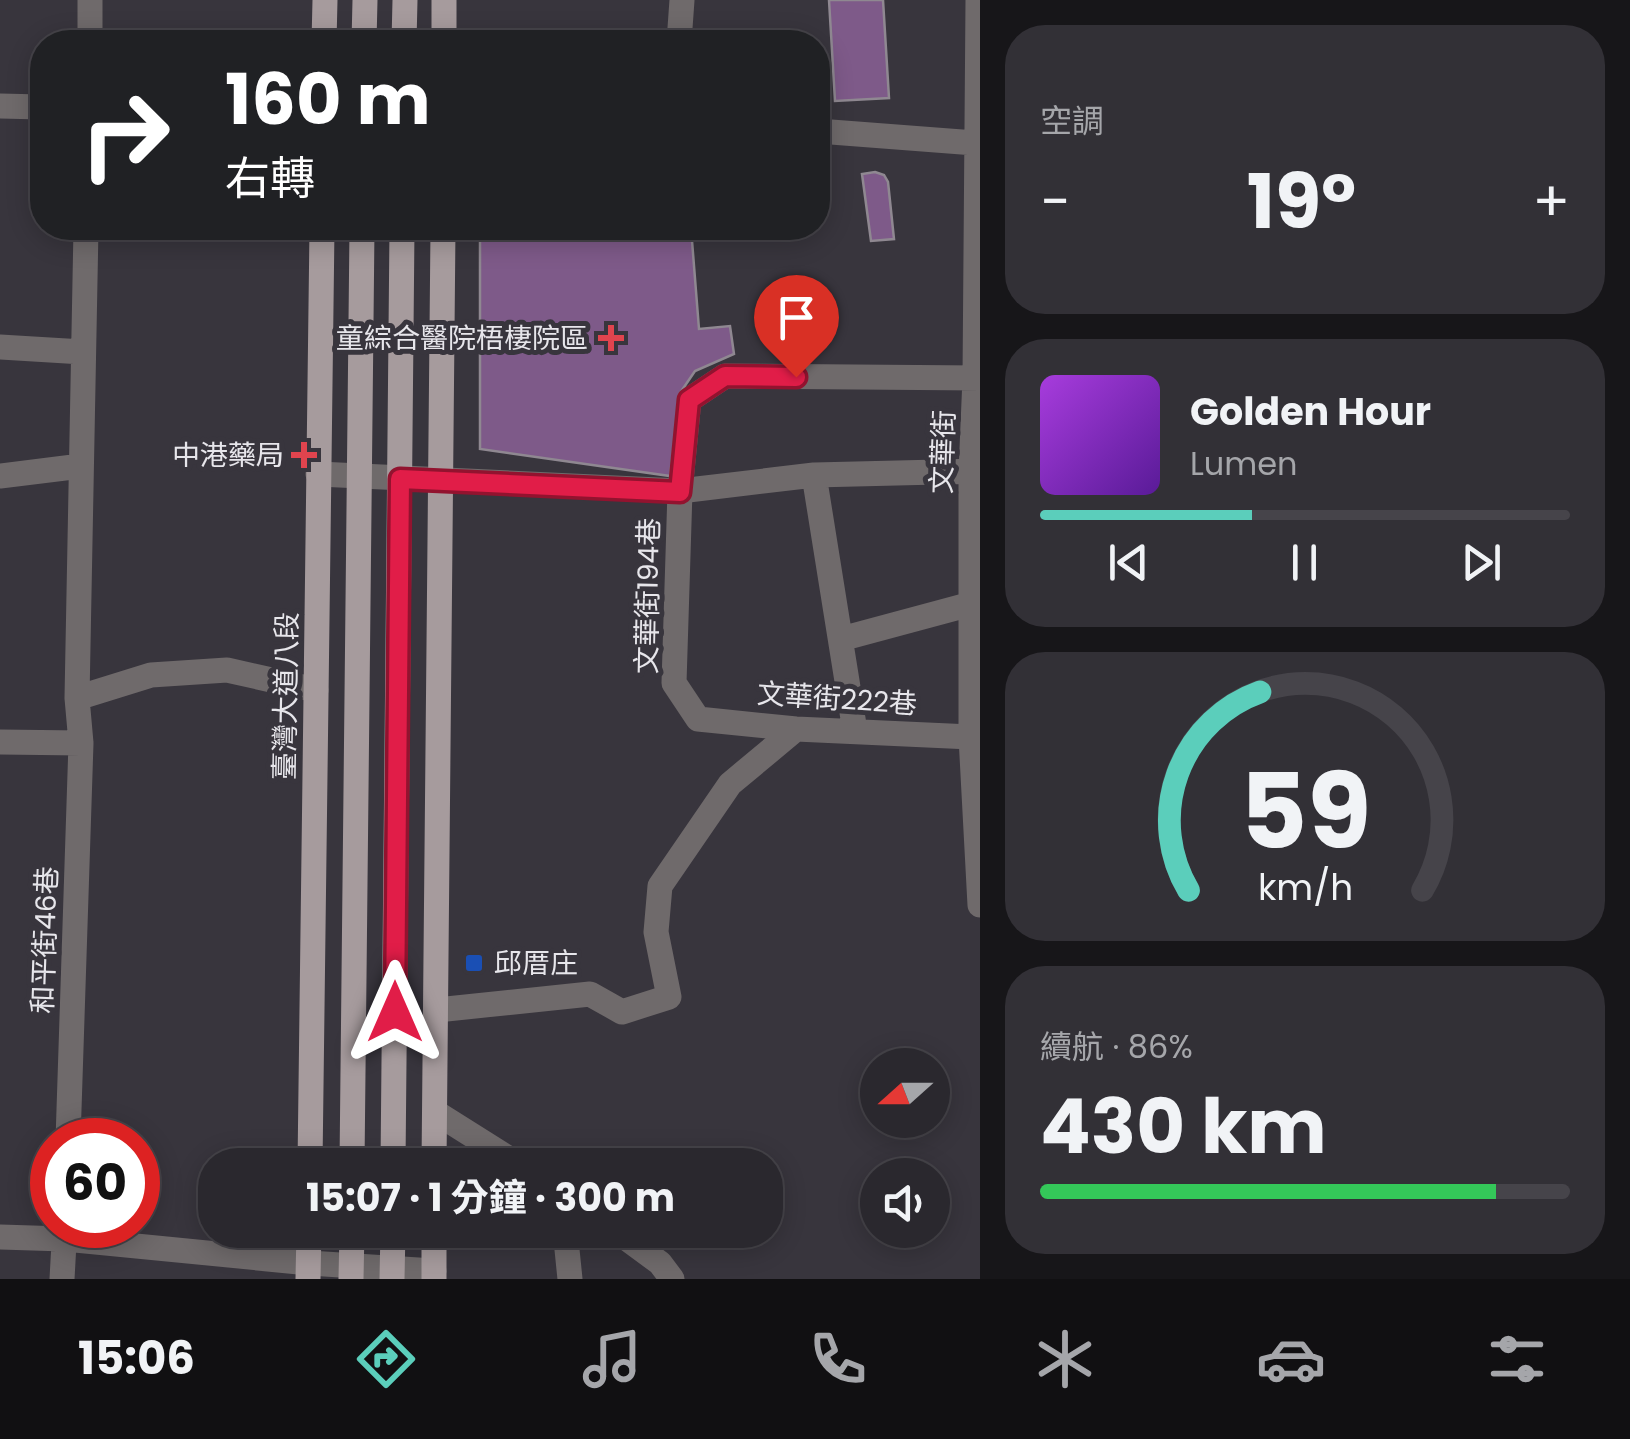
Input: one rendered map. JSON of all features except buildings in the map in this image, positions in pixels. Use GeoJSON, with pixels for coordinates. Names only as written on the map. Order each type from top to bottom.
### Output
{"type":"FeatureCollection","features":[{"type":"Feature","properties":{"kind":"main road"},"geometry":{"type":"LineString","coordinates":[[324,30],[325,0]]}},
{"type":"Feature","properties":{"kind":"main road"},"geometry":{"type":"LineString","coordinates":[[364,30],[365,0]]}},
{"type":"Feature","properties":{"kind":"main road"},"geometry":{"type":"LineString","coordinates":[[404,0],[404,30]]}},
{"type":"Feature","properties":{"kind":"main road"},"geometry":{"type":"LineString","coordinates":[[444,0],[444,30]]}},
{"type":"Feature","properties":{"kind":"main road","name":"臺灣大道八段"},"geometry":{"type":"LineString","coordinates":[[310,1148],[322,240]]}},
{"type":"Feature","properties":{"kind":"main road"},"geometry":{"type":"LineString","coordinates":[[352,1148],[362,240]]}},
{"type":"Feature","properties":{"kind":"main road"},"geometry":{"type":"LineString","coordinates":[[394,1148],[402,240]]}},
{"type":"Feature","properties":{"kind":"main road"},"geometry":{"type":"LineString","coordinates":[[434,1148],[443,240]]}},
{"type":"Feature","properties":{"kind":"main road"},"geometry":{"type":"LineString","coordinates":[[392,1273],[393,1248]]}},
{"type":"Feature","properties":{"kind":"main road"},"geometry":{"type":"LineString","coordinates":[[434,1248],[434,1275]]}},
{"type":"Feature","properties":{"kind":"street"},"geometry":{"type":"LineString","coordinates":[[90,0],[90,30]]}},
{"type":"Feature","properties":{"kind":"street"},"geometry":{"type":"LineString","coordinates":[[680,30],[682,0]]}},
{"type":"Feature","properties":{"kind":"street","name":"文華街"},"geometry":{"type":"LineString","coordinates":[[978,0],[978,378],[971,604],[980,905]]}},
{"type":"Feature","properties":{"kind":"street"},"geometry":{"type":"LineString","coordinates":[[0,106],[30,107]]}},
{"type":"Feature","properties":{"kind":"street"},"geometry":{"type":"LineString","coordinates":[[830,132],[975,143]]}},
{"type":"Feature","properties":{"kind":"street","name":"和平街46巷"},"geometry":{"type":"LineString","coordinates":[[69,1118],[81,743],[77,698],[86,240]]}},
{"type":"Feature","properties":{"kind":"street"},"geometry":{"type":"LineString","coordinates":[[0,347],[83,352]]}},
{"type":"Feature","properties":{"kind":"street","name":"文華街194巷"},"geometry":{"type":"LineString","coordinates":[[698,719],[674,683],[680,492],[689,400],[725,376],[978,378]]}},
{"type":"Feature","properties":{"kind":"street"},"geometry":{"type":"LineString","coordinates":[[0,476],[81,466]]}},
{"type":"Feature","properties":{"kind":"street"},"geometry":{"type":"LineString","coordinates":[[318,474],[680,492],[814,475],[976,472]]}},
{"type":"Feature","properties":{"kind":"street"},"geometry":{"type":"LineString","coordinates":[[814,475],[855,731]]}},
{"type":"Feature","properties":{"kind":"street"},"geometry":{"type":"LineString","coordinates":[[840,639],[971,604]]}},
{"type":"Feature","properties":{"kind":"street"},"geometry":{"type":"LineString","coordinates":[[77,698],[150,674],[227,670],[316,690]]}},
{"type":"Feature","properties":{"kind":"street","name":"文華街222巷"},"geometry":{"type":"LineString","coordinates":[[698,719],[796,728],[976,735]]}},
{"type":"Feature","properties":{"kind":"street"},"geometry":{"type":"LineString","coordinates":[[436,1010],[590,994],[622,1012],[668,997],[656,932],[660,886],[730,784],[796,728]]}},
{"type":"Feature","properties":{"kind":"street"},"geometry":{"type":"LineString","coordinates":[[0,742],[81,743]]}},
{"type":"Feature","properties":{"kind":"street"},"geometry":{"type":"LineString","coordinates":[[434,1112],[492,1148]]}},
{"type":"Feature","properties":{"kind":"street"},"geometry":{"type":"LineString","coordinates":[[0,1237],[30,1235]]}},
{"type":"Feature","properties":{"kind":"street"},"geometry":{"type":"LineString","coordinates":[[160,1247],[308,1271],[434,1275]]}},
{"type":"Feature","properties":{"kind":"street"},"geometry":{"type":"LineString","coordinates":[[62,1279],[64,1248]]}},
{"type":"Feature","properties":{"kind":"street"},"geometry":{"type":"LineString","coordinates":[[566,1248],[570,1279]]}},
{"type":"Feature","properties":{"kind":"street"},"geometry":{"type":"LineString","coordinates":[[640,1248],[660,1262],[672,1279]]}},
{"type":"Feature","properties":{"kind":"place","name":"童綜合醫院梧棲院區"},"geometry":{"type":"Point","coordinates":[611,338]}},
{"type":"Feature","properties":{"kind":"place","name":"中港藥局"},"geometry":{"type":"Point","coordinates":[304,455]}},
{"type":"Feature","properties":{"kind":"place","name":"邱厝庄"},"geometry":{"type":"Point","coordinates":[474,963]}},
{"type":"Feature","properties":{"kind":"route"},"geometry":{"type":"LineString","coordinates":[[395,1012],[400,479],[680,492],[689,400],[725,376],[796,377]]}}]}
